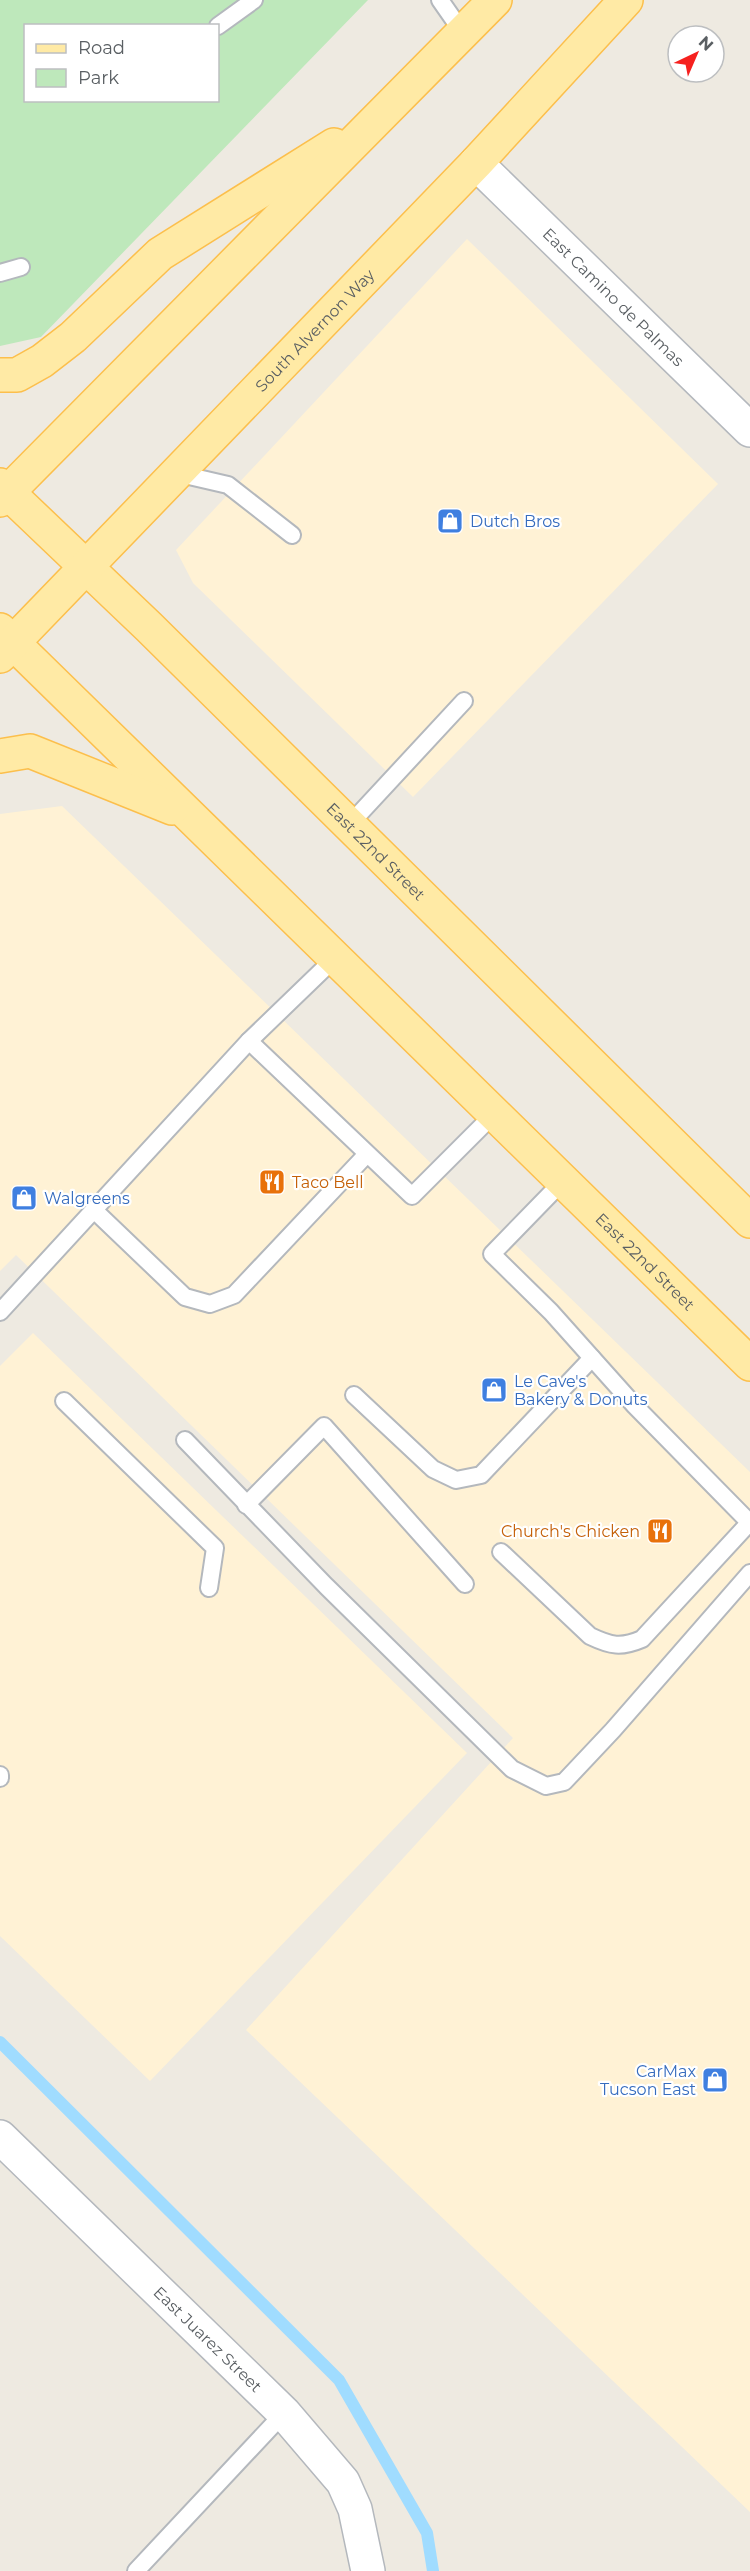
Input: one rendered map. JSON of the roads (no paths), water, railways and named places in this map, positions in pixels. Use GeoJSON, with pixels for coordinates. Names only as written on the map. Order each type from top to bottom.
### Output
{"type":"FeatureCollection","features":[{"type":"Feature","properties":{"kind":"main road"},"geometry":{"type":"LineString","coordinates":[[2,492],[495,0]]}},
{"type":"Feature","properties":{"kind":"main road","name":"South Alvernon Way"},"geometry":{"type":"LineString","coordinates":[[4,643],[87,566],[476,163],[626,0]]}},
{"type":"Feature","properties":{"kind":"main road"},"geometry":{"type":"LineString","coordinates":[[0,375],[17,375],[42,361],[81,329],[160,254],[381,116]]}},
{"type":"Feature","properties":{"kind":"main road","name":"East 22nd Street"},"geometry":{"type":"LineString","coordinates":[[2,492],[87,566],[750,1221]]}},
{"type":"Feature","properties":{"kind":"main road","name":"East 22nd Street"},"geometry":{"type":"LineString","coordinates":[[4,643],[188,815],[750,1364]]}},
{"type":"Feature","properties":{"kind":"main road"},"geometry":{"type":"LineString","coordinates":[[0,756],[30,751],[188,815]]}},
{"type":"Feature","properties":{"kind":"street","name":"East Camino de Palmas"},"geometry":{"type":"LineString","coordinates":[[476,163],[750,430]]}},
{"type":"Feature","properties":{"kind":"street","name":"East Juarez Street"},"geometry":{"type":"LineString","coordinates":[[2,2144],[284,2413],[343,2482],[355,2509],[368,2571]]}},
{"type":"Feature","properties":{"kind":"lane"},"geometry":{"type":"LineString","coordinates":[[219,25],[254,0]]}},
{"type":"Feature","properties":{"kind":"lane"},"geometry":{"type":"LineString","coordinates":[[440,0],[463,33]]}},
{"type":"Feature","properties":{"kind":"lane"},"geometry":{"type":"LineString","coordinates":[[0,273],[21,267]]}},
{"type":"Feature","properties":{"kind":"lane"},"geometry":{"type":"LineString","coordinates":[[176,473],[228,485],[292,535]]}},
{"type":"Feature","properties":{"kind":"lane"},"geometry":{"type":"LineString","coordinates":[[349,825],[464,701]]}},
{"type":"Feature","properties":{"kind":"lane"},"geometry":{"type":"LineString","coordinates":[[0,1312],[249,1041],[335,958]]}},
{"type":"Feature","properties":{"kind":"lane"},"geometry":{"type":"LineString","coordinates":[[249,1041],[412,1196],[494,1114]]}},
{"type":"Feature","properties":{"kind":"lane"},"geometry":{"type":"LineString","coordinates":[[94,1210],[185,1297],[210,1304],[234,1295],[367,1154]]}},
{"type":"Feature","properties":{"kind":"lane"},"geometry":{"type":"LineString","coordinates":[[501,1552],[590,1636],[606,1644],[621,1647],[642,1639],[750,1522],[635,1406],[551,1311],[492,1254],[563,1181]]}},
{"type":"Feature","properties":{"kind":"lane"},"geometry":{"type":"LineString","coordinates":[[354,1395],[433,1469],[456,1480],[481,1475],[592,1358]]}},
{"type":"Feature","properties":{"kind":"lane"},"geometry":{"type":"LineString","coordinates":[[64,1401],[215,1548],[209,1588]]}},
{"type":"Feature","properties":{"kind":"lane"},"geometry":{"type":"LineString","coordinates":[[246,1505],[324,1426],[465,1584]]}},
{"type":"Feature","properties":{"kind":"lane"},"geometry":{"type":"LineString","coordinates":[[185,1440],[246,1505],[512,1769],[546,1786],[564,1782],[613,1730],[750,1573]]}},
{"type":"Feature","properties":{"kind":"lane"},"geometry":{"type":"LineString","coordinates":[[136,2571],[284,2413]]}},
{"type":"Feature","properties":{"kind":"waterway"},"geometry":{"type":"LineString","coordinates":[[0,2042],[339,2380],[427,2533],[433,2571]]}},
{"type":"Feature","properties":{"kind":"place","name":"Dutch Bros"},"geometry":{"type":"Point","coordinates":[450,521]}},
{"type":"Feature","properties":{"kind":"place","name":"Taco Bell"},"geometry":{"type":"Point","coordinates":[272,1182]}},
{"type":"Feature","properties":{"kind":"place","name":"Walgreens"},"geometry":{"type":"Point","coordinates":[24,1198]}},
{"type":"Feature","properties":{"kind":"place","name":"Le Cave's Bakery & Donuts"},"geometry":{"type":"Point","coordinates":[494,1390]}},
{"type":"Feature","properties":{"kind":"place","name":"Church's Chicken"},"geometry":{"type":"Point","coordinates":[660,1531]}},
{"type":"Feature","properties":{"kind":"place","name":"CarMax Tucson East"},"geometry":{"type":"Point","coordinates":[715,2080]}}]}
